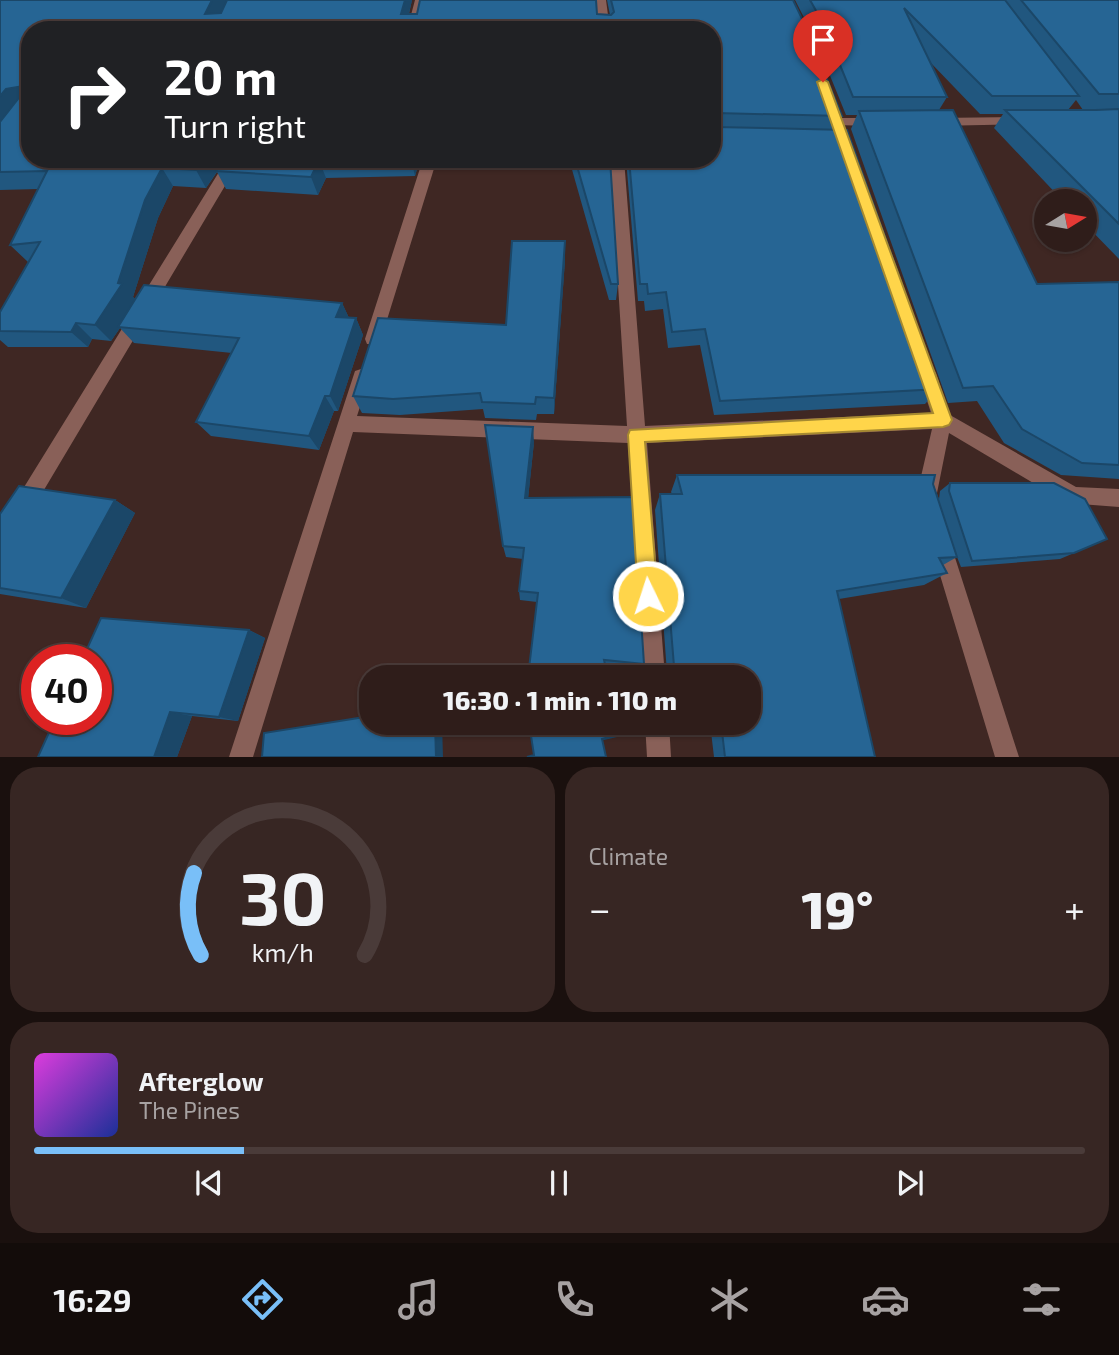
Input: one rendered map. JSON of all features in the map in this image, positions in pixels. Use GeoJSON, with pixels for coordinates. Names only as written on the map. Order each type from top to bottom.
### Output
{"type":"FeatureCollection","features":[{"type":"Feature","properties":{"kind":"street"},"geometry":{"type":"LineString","coordinates":[[416,21],[420,0]]}},
{"type":"Feature","properties":{"kind":"street"},"geometry":{"type":"LineString","coordinates":[[601,0],[603,21]]}},
{"type":"Feature","properties":{"kind":"street"},"geometry":{"type":"LineString","coordinates":[[846,141],[836,117],[886,122]]}},
{"type":"Feature","properties":{"kind":"street"},"geometry":{"type":"LineString","coordinates":[[923,122],[1029,121]]}},
{"type":"Feature","properties":{"kind":"street"},"geometry":{"type":"LineString","coordinates":[[0,545],[229,168]]}},
{"type":"Feature","properties":{"kind":"street"},"geometry":{"type":"LineString","coordinates":[[241,757],[427,168]]}},
{"type":"Feature","properties":{"kind":"street"},"geometry":{"type":"LineString","coordinates":[[618,168],[653,665]]}},
{"type":"Feature","properties":{"kind":"street"},"geometry":{"type":"LineString","coordinates":[[921,356],[943,420],[926,499],[1007,757]]}},
{"type":"Feature","properties":{"kind":"street"},"geometry":{"type":"LineString","coordinates":[[346,424],[636,435],[943,420],[1074,496],[1119,498]]}},
{"type":"Feature","properties":{"kind":"street"},"geometry":{"type":"LineString","coordinates":[[658,735],[659,757]]}},
{"type":"Feature","properties":{"kind":"building"},"geometry":{"type":"Polygon","coordinates":[[[0,0],[212,0],[205,14],[221,13],[227,0],[405,0],[401,14],[417,14],[420,0],[596,0],[597,14],[611,15],[614,12],[611,0],[793,0],[842,116],[721,113],[721,21],[21,21],[21,168],[162,168],[145,200],[118,283],[122,284],[95,325],[76,323],[71,332],[0,331],[0,312],[40,242],[10,245],[47,171],[0,172],[0,122],[18,99],[18,87],[6,89],[0,96],[0,0]]]}},
{"type":"Feature","properties":{"kind":"building"},"geometry":{"type":"Polygon","coordinates":[[[810,0],[1005,0],[1079,96],[992,96],[904,8],[947,97],[853,97],[823,23],[810,0]]]}},
{"type":"Feature","properties":{"kind":"building"},"geometry":{"type":"Polygon","coordinates":[[[1021,0],[1119,0],[1119,94],[1099,94],[1021,0]]]}},
{"type":"Feature","properties":{"kind":"building"},"geometry":{"type":"Polygon","coordinates":[[[1119,109],[1119,224],[1097,202],[1097,189],[1084,189],[1005,110],[1119,109]]]}},
{"type":"Feature","properties":{"kind":"building"},"geometry":{"type":"Polygon","coordinates":[[[953,110],[1037,284],[1119,282],[1119,465],[1082,463],[1022,429],[993,386],[963,388],[859,111],[953,110]]]}},
{"type":"Feature","properties":{"kind":"building"},"geometry":{"type":"Polygon","coordinates":[[[721,127],[847,130],[939,389],[720,401],[705,329],[672,332],[666,292],[648,294],[647,284],[640,284],[630,168],[721,168],[721,127]]]}},
{"type":"Feature","properties":{"kind":"building"},"geometry":{"type":"Polygon","coordinates":[[[162,168],[197,168],[196,170],[162,168]]]}},
{"type":"Feature","properties":{"kind":"building"},"geometry":{"type":"Polygon","coordinates":[[[218,168],[315,168],[311,177],[216,171],[218,168]]]}},
{"type":"Feature","properties":{"kind":"building"},"geometry":{"type":"Polygon","coordinates":[[[578,168],[611,168],[618,284],[611,284],[578,168]]]}},
{"type":"Feature","properties":{"kind":"building"},"geometry":{"type":"Polygon","coordinates":[[[512,241],[565,241],[554,398],[536,397],[535,404],[482,402],[480,393],[393,399],[353,396],[378,318],[506,325],[512,241]]]}},
{"type":"Feature","properties":{"kind":"building"},"geometry":{"type":"Polygon","coordinates":[[[144,285],[342,303],[336,317],[356,318],[330,396],[325,396],[309,436],[196,422],[239,338],[118,327],[144,285]]]}},
{"type":"Feature","properties":{"kind":"building"},"geometry":{"type":"Polygon","coordinates":[[[485,425],[533,427],[525,498],[633,497],[644,664],[604,660],[605,665],[529,665],[538,593],[519,591],[524,548],[503,546],[485,425]]]}},
{"type":"Feature","properties":{"kind":"building"},"geometry":{"type":"Polygon","coordinates":[[[677,475],[935,475],[933,484],[957,557],[939,558],[947,573],[837,591],[875,757],[725,757],[722,735],[761,735],[761,665],[674,665],[660,494],[682,494],[677,475]]]}},
{"type":"Feature","properties":{"kind":"building"},"geometry":{"type":"Polygon","coordinates":[[[950,483],[1054,483],[1085,499],[1107,539],[1074,553],[972,561],[949,491],[950,483]]]}},
{"type":"Feature","properties":{"kind":"building"},"geometry":{"type":"Polygon","coordinates":[[[19,486],[115,500],[61,598],[0,588],[0,514],[19,486]]]}},
{"type":"Feature","properties":{"kind":"building"},"geometry":{"type":"Polygon","coordinates":[[[101,618],[249,630],[219,717],[170,712],[154,757],[38,757],[48,735],[112,735],[112,644],[89,644],[101,618]]]}},
{"type":"Feature","properties":{"kind":"building"},"geometry":{"type":"Polygon","coordinates":[[[359,718],[359,735],[435,735],[436,757],[262,757],[264,733],[359,718]]]}},
{"type":"Feature","properties":{"kind":"building"},"geometry":{"type":"Polygon","coordinates":[[[531,735],[616,735],[602,739],[606,757],[527,757],[534,755],[531,735]]]}},
{"type":"Feature","properties":{"kind":"route"},"geometry":{"type":"LineString","coordinates":[[648,596],[636,435],[943,420],[823,82]]}}]}
